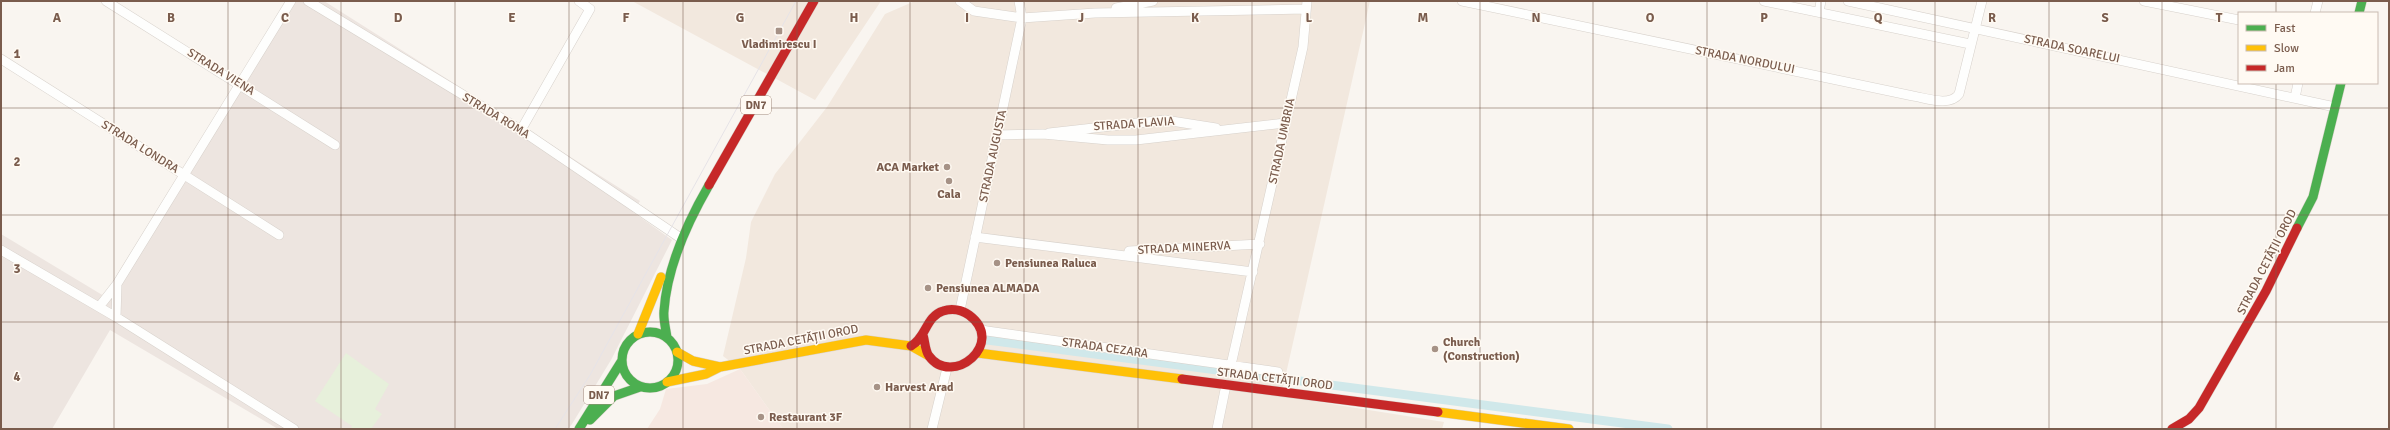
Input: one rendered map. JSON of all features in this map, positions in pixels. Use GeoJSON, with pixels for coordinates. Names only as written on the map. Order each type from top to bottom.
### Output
{"type":"FeatureCollection","features":[{"type":"Feature","properties":{"kind":"street","name":"STRADA VIENA"},"geometry":{"type":"LineString","coordinates":[[106,1],[335,145]]}},
{"type":"Feature","properties":{"kind":"street"},"geometry":{"type":"LineString","coordinates":[[99,307],[118,284],[291,1]]}},
{"type":"Feature","properties":{"kind":"street","name":"STRADA ROMA"},"geometry":{"type":"LineString","coordinates":[[308,1],[520,130],[679,237]]}},
{"type":"Feature","properties":{"kind":"street"},"geometry":{"type":"LineString","coordinates":[[520,130],[590,9],[579,1]]}},
{"type":"Feature","properties":{"kind":"street","name":"DN7"},"geometry":{"type":"LineString","coordinates":[[677,352],[667,338],[663,326],[662,308],[669,276],[687,227],[814,1]]}},
{"type":"Feature","properties":{"kind":"street"},"geometry":{"type":"LineString","coordinates":[[960,1],[974,11],[1022,18],[1095,13],[1306,5]]}},
{"type":"Feature","properties":{"kind":"street","name":"STRADA AUGUSTA"},"geometry":{"type":"LineString","coordinates":[[960,310],[1022,18],[1019,1]]}},
{"type":"Feature","properties":{"kind":"street"},"geometry":{"type":"LineString","coordinates":[[1095,13],[1153,1]]}},
{"type":"Feature","properties":{"kind":"street","name":"STRADA NORDULUI"},"geometry":{"type":"LineString","coordinates":[[1462,1],[1936,100],[1954,99],[1959,94],[1970,44],[1982,1]]}},
{"type":"Feature","properties":{"kind":"street"},"geometry":{"type":"LineString","coordinates":[[1764,1],[1970,44]]}},
{"type":"Feature","properties":{"kind":"street"},"geometry":{"type":"LineString","coordinates":[[1819,12],[1822,1]]}},
{"type":"Feature","properties":{"kind":"street","name":"STRADA SOARELUI"},"geometry":{"type":"LineString","coordinates":[[1848,1],[2335,107]]}},
{"type":"Feature","properties":{"kind":"street"},"geometry":{"type":"LineString","coordinates":[[2144,1],[2238,20]]}},
{"type":"Feature","properties":{"kind":"street"},"geometry":{"type":"LineString","coordinates":[[2315,12],[2318,1]]}},
{"type":"Feature","properties":{"kind":"street"},"geometry":{"type":"LineString","coordinates":[[2359,12],[2362,1]]}},
{"type":"Feature","properties":{"kind":"street","name":"STRADA UMBRIA"},"geometry":{"type":"LineString","coordinates":[[1253,272],[1303,46],[1306,5]]}},
{"type":"Feature","properties":{"kind":"street","name":"STRADA LONDRA"},"geometry":{"type":"LineString","coordinates":[[1,59],[279,235]]}},
{"type":"Feature","properties":{"kind":"street"},"geometry":{"type":"LineString","coordinates":[[2295,98],[2298,84]]}},
{"type":"Feature","properties":{"kind":"street","name":"STRADA CETĂȚII OROD"},"geometry":{"type":"LineString","coordinates":[[2172,429],[2189,420],[2199,408],[2289,249],[2315,190],[2341,84]]}},
{"type":"Feature","properties":{"kind":"street","name":"STRADA FLAVIA"},"geometry":{"type":"LineString","coordinates":[[1043,134],[1058,130],[1165,120],[1224,130]]}},
{"type":"Feature","properties":{"kind":"street","name":"STRADA FLAVIA"},"geometry":{"type":"LineString","coordinates":[[997,135],[1043,134],[1108,140],[1136,140],[1285,123]]}},
{"type":"Feature","properties":{"kind":"street","name":"DN7"},"geometry":{"type":"LineString","coordinates":[[580,429],[589,410],[621,362],[625,346],[638,334],[679,237],[687,227]]}},
{"type":"Feature","properties":{"kind":"street","name":"STRADA MINERVA"},"geometry":{"type":"LineString","coordinates":[[976,237],[1253,272]]}},
{"type":"Feature","properties":{"kind":"street","name":"STRADA MINERVA"},"geometry":{"type":"LineString","coordinates":[[1108,253],[1260,244]]}},
{"type":"Feature","properties":{"kind":"street"},"geometry":{"type":"LineString","coordinates":[[1,250],[116,317],[294,429]]}},
{"type":"Feature","properties":{"kind":"street"},"geometry":{"type":"LineString","coordinates":[[1231,365],[1253,272]]}},
{"type":"Feature","properties":{"kind":"street"},"geometry":{"type":"LineString","coordinates":[[116,317],[118,284]]}},
{"type":"Feature","properties":{"kind":"street"},"geometry":{"type":"LineString","coordinates":[[911,346],[919,342],[926,326],[936,314],[950,309],[960,310],[972,317],[980,329],[982,337],[978,353],[965,365],[947,368],[932,429]]}},
{"type":"Feature","properties":{"kind":"street","name":"STRADA CEZARA"},"geometry":{"type":"LineString","coordinates":[[980,329],[987,332],[1278,372]]}},
{"type":"Feature","properties":{"kind":"street"},"geometry":{"type":"LineString","coordinates":[[638,334],[650,332],[667,338]]}},
{"type":"Feature","properties":{"kind":"street"},"geometry":{"type":"LineString","coordinates":[[923,335],[924,345],[929,356]]}},
{"type":"Feature","properties":{"kind":"street","name":"STRADA CETĂȚII OROD"},"geometry":{"type":"LineString","coordinates":[[667,382],[706,374],[720,367],[859,340],[911,346],[947,368]]}},
{"type":"Feature","properties":{"kind":"street"},"geometry":{"type":"LineString","coordinates":[[667,382],[676,369],[677,352]]}},
{"type":"Feature","properties":{"kind":"street","name":"STRADA CETĂȚII OROD"},"geometry":{"type":"LineString","coordinates":[[677,352],[693,360],[720,367]]}},
{"type":"Feature","properties":{"kind":"street","name":"STRADA CETĂȚII OROD"},"geometry":{"type":"LineString","coordinates":[[978,353],[1569,429]]}},
{"type":"Feature","properties":{"kind":"street","name":"DN7"},"geometry":{"type":"LineString","coordinates":[[621,362],[627,377],[640,387]]}},
{"type":"Feature","properties":{"kind":"street","name":"DN7"},"geometry":{"type":"LineString","coordinates":[[580,429],[614,396],[640,387],[654,388],[667,382]]}},
{"type":"Feature","properties":{"kind":"street"},"geometry":{"type":"LineString","coordinates":[[1217,429],[1226,386]]}},
{"type":"Feature","properties":{"kind":"shaded area"},"geometry":{"type":"Polygon","coordinates":[[[286,1],[324,1],[640,201],[633,212],[672,240],[611,360],[572,424],[568,429],[278,429],[110,330],[52,429],[1,429],[1,234],[104,296],[286,1]]]}},
{"type":"Feature","properties":{"kind":"shaded area"},"geometry":{"type":"Polygon","coordinates":[[[632,1],[881,1],[815,100],[632,1]]]}},
{"type":"Feature","properties":{"kind":"shaded area"},"geometry":{"type":"Polygon","coordinates":[[[915,1],[1370,1],[1281,396],[1444,422],[1442,429],[783,429],[740,369],[723,356],[746,258],[751,222],[775,174],[827,107],[885,14],[915,1]]]}},
{"type":"Feature","properties":{"kind":"shaded area"},"geometry":{"type":"Polygon","coordinates":[[[740,369],[783,429],[647,429],[660,409],[666,389],[707,384],[740,369]]]}},
{"type":"Feature","properties":{"kind":"green space"},"geometry":{"type":"Polygon","coordinates":[[[346,353],[389,384],[375,409],[382,414],[371,429],[351,429],[352,426],[315,401],[346,353]]]}},
{"type":"Feature","properties":{"kind":"waterway"},"geometry":{"type":"LineString","coordinates":[[987,340],[1668,429]]}},
{"type":"Feature","properties":{"kind":"tram line"},"geometry":{"type":"LineString","coordinates":[[555,429],[590,375],[796,1]]}},
{"type":"Feature","properties":{"kind":"traffic: fast"},"geometry":{"type":"LineString","coordinates":[[2359,12],[2362,1]]}},
{"type":"Feature","properties":{"kind":"traffic: fast"},"geometry":{"type":"LineString","coordinates":[[2297,228],[2313,197],[2341,84]]}},
{"type":"Feature","properties":{"kind":"traffic: fast"},"geometry":{"type":"LineString","coordinates":[[667,338],[664,314],[669,278],[679,245],[693,214],[709,185]]}},
{"type":"Feature","properties":{"kind":"traffic: fast"},"geometry":{"type":"LineString","coordinates":[[644,332],[656,332],[666,336],[674,344],[678,354],[678,360],[678,366],[674,376],[666,384],[656,388],[644,388],[634,384],[626,376],[622,366],[622,354],[626,344],[634,336],[644,332]]}},
{"type":"Feature","properties":{"kind":"traffic: fast"},"geometry":{"type":"LineString","coordinates":[[579,429],[621,362]]}},
{"type":"Feature","properties":{"kind":"traffic: fast"},"geometry":{"type":"LineString","coordinates":[[590,420],[614,396],[640,387]]}},
{"type":"Feature","properties":{"kind":"traffic: slow"},"geometry":{"type":"LineString","coordinates":[[638,334],[661,277]]}},
{"type":"Feature","properties":{"kind":"traffic: slow"},"geometry":{"type":"LineString","coordinates":[[667,382],[706,374],[720,367],[866,340],[911,346],[929,356]]}},
{"type":"Feature","properties":{"kind":"traffic: slow"},"geometry":{"type":"LineString","coordinates":[[677,352],[693,361],[720,367]]}},
{"type":"Feature","properties":{"kind":"traffic: slow"},"geometry":{"type":"LineString","coordinates":[[978,353],[1182,379]]}},
{"type":"Feature","properties":{"kind":"traffic: slow"},"geometry":{"type":"LineString","coordinates":[[1438,412],[1569,429]]}},
{"type":"Feature","properties":{"kind":"traffic: jam"},"geometry":{"type":"LineString","coordinates":[[709,185],[814,1]]}},
{"type":"Feature","properties":{"kind":"traffic: jam"},"geometry":{"type":"LineString","coordinates":[[2172,429],[2189,419],[2199,408],[2266,291],[2297,228]]}},
{"type":"Feature","properties":{"kind":"traffic: jam"},"geometry":{"type":"LineString","coordinates":[[911,346],[920,338],[933,317],[943,311],[950,310],[960,311],[969,315],[979,326],[982,338],[979,349],[972,358],[962,364],[950,367],[939,365],[929,356],[923,335]]}},
{"type":"Feature","properties":{"kind":"traffic: jam"},"geometry":{"type":"LineString","coordinates":[[1182,379],[1438,412]]}},
{"type":"Feature","properties":{"kind":"place","name":"Vladimirescu I"},"geometry":{"type":"Point","coordinates":[779,31]}},
{"type":"Feature","properties":{"kind":"place","name":"ACA Market"},"geometry":{"type":"Point","coordinates":[947,167]}},
{"type":"Feature","properties":{"kind":"place","name":"Cala"},"geometry":{"type":"Point","coordinates":[949,181]}},
{"type":"Feature","properties":{"kind":"place","name":"Pensiunea Raluca"},"geometry":{"type":"Point","coordinates":[997,263]}},
{"type":"Feature","properties":{"kind":"place","name":"Pensiunea ALMADA"},"geometry":{"type":"Point","coordinates":[928,288]}},
{"type":"Feature","properties":{"kind":"place","name":"Church (Construction)"},"geometry":{"type":"Point","coordinates":[1435,349]}},
{"type":"Feature","properties":{"kind":"place","name":"Harvest Arad"},"geometry":{"type":"Point","coordinates":[877,387]}},
{"type":"Feature","properties":{"kind":"place","name":"Restaurant 3F"},"geometry":{"type":"Point","coordinates":[761,417]}}]}
